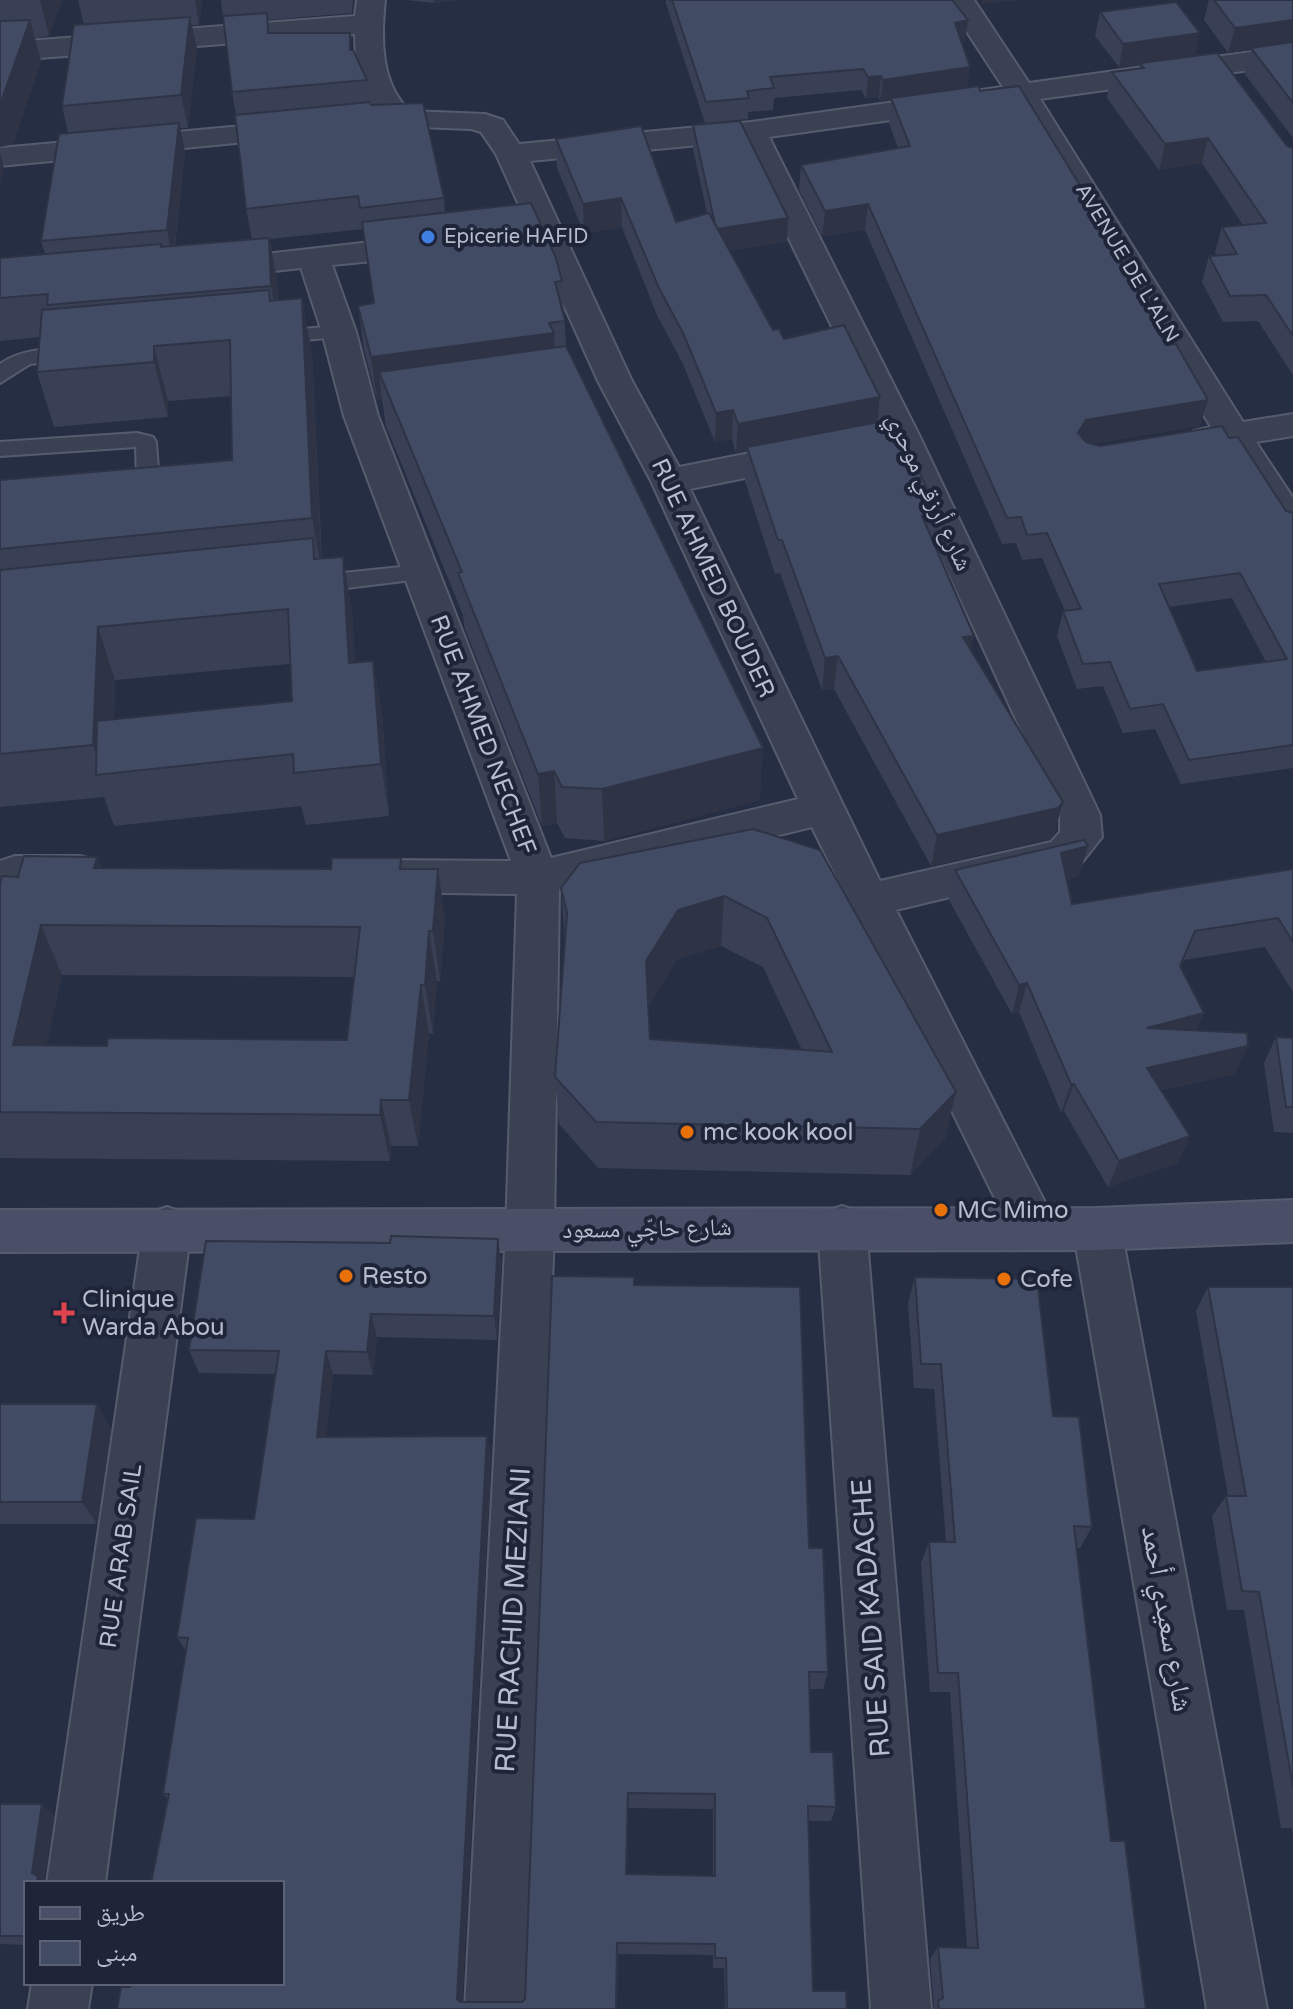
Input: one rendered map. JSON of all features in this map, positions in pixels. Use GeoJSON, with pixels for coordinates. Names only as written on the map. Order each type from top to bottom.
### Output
{"type":"FeatureCollection","features":[{"type":"Feature","properties":{"kind":"main road","name":"شارع حاجّي مسعود"},"geometry":{"type":"LineString","coordinates":[[0,1231],[167,1228],[530,1231],[842,1227],[1097,1229],[1293,1221]]}},
{"type":"Feature","properties":{"kind":"street","name":"AVENUE DE L'ALN"},"geometry":{"type":"LineString","coordinates":[[960,0],[1023,92],[1232,435],[1293,526]]}},
{"type":"Feature","properties":{"kind":"street"},"geometry":{"type":"LineString","coordinates":[[0,52],[369,12]]}},
{"type":"Feature","properties":{"kind":"street","name":"RUE AHMED BOUDER"},"geometry":{"type":"LineString","coordinates":[[369,12],[376,83],[384,102],[386,122],[474,120],[492,126],[511,154],[530,233],[600,383],[669,481],[823,809],[1034,1228]]}},
{"type":"Feature","properties":{"kind":"street"},"geometry":{"type":"LineString","coordinates":[[511,154],[751,131],[1023,92],[1213,56],[1293,55]]}},
{"type":"Feature","properties":{"kind":"street"},"geometry":{"type":"LineString","coordinates":[[1213,56],[1239,91]]}},
{"type":"Feature","properties":{"kind":"street"},"geometry":{"type":"LineString","coordinates":[[0,157],[324,128]]}},
{"type":"Feature","properties":{"kind":"street","name":"شارع أرزقي موحري"},"geometry":{"type":"LineString","coordinates":[[751,131],[871,441],[1080,815],[1081,837],[1064,855],[869,900]]}},
{"type":"Feature","properties":{"kind":"street"},"geometry":{"type":"LineString","coordinates":[[188,270],[453,242]]}},
{"type":"Feature","properties":{"kind":"street","name":"RUE AHMED NECHEF"},"geometry":{"type":"LineString","coordinates":[[314,259],[339,332],[376,414],[420,573],[538,878],[530,1231]]}},
{"type":"Feature","properties":{"kind":"street"},"geometry":{"type":"LineString","coordinates":[[1170,445],[1293,425]]}},
{"type":"Feature","properties":{"kind":"street"},"geometry":{"type":"LineString","coordinates":[[669,481],[871,441]]}},
{"type":"Feature","properties":{"kind":"street"},"geometry":{"type":"LineString","coordinates":[[348,876],[538,878],[823,809]]}},
{"type":"Feature","properties":{"kind":"street"},"geometry":{"type":"LineString","coordinates":[[0,877],[15,872],[110,873]]}},
{"type":"Feature","properties":{"kind":"street","name":"RUE SAID KADACHE"},"geometry":{"type":"LineString","coordinates":[[842,1227],[901,2009]]}},
{"type":"Feature","properties":{"kind":"street","name":"RUE ARAB SAIL"},"geometry":{"type":"LineString","coordinates":[[76,1881],[167,1228]]}},
{"type":"Feature","properties":{"kind":"street","name":"شارع سعيدي أحمد"},"geometry":{"type":"LineString","coordinates":[[1097,1229],[1237,2009]]}},
{"type":"Feature","properties":{"kind":"street","name":"RUE RACHID MEZIANI"},"geometry":{"type":"LineString","coordinates":[[495,2009],[530,1231]]}},
{"type":"Feature","properties":{"kind":"street"},"geometry":{"type":"LineString","coordinates":[[58,2009],[62,1985]]}},
{"type":"Feature","properties":{"kind":"lane"},"geometry":{"type":"LineString","coordinates":[[261,338],[339,332]]}},
{"type":"Feature","properties":{"kind":"lane"},"geometry":{"type":"LineString","coordinates":[[0,377],[7,366],[27,358],[89,353]]}},
{"type":"Feature","properties":{"kind":"lane"},"geometry":{"type":"LineString","coordinates":[[0,449],[137,440],[146,442],[148,483],[145,492],[133,498],[118,499]]}},
{"type":"Feature","properties":{"kind":"lane"},"geometry":{"type":"LineString","coordinates":[[297,585],[420,573]]}},
{"type":"Feature","properties":{"kind":"building"},"geometry":{"type":"Polygon","coordinates":[[[672,0],[952,0],[968,20],[955,23],[970,67],[883,80],[881,76],[868,77],[863,69],[770,77],[774,88],[747,91],[749,98],[706,102],[672,0]]]}},
{"type":"Feature","properties":{"kind":"building"},"geometry":{"type":"Polygon","coordinates":[[[1214,0],[1293,0],[1293,20],[1235,28],[1214,0]]]}},
{"type":"Feature","properties":{"kind":"building"},"geometry":{"type":"Polygon","coordinates":[[[1176,2],[1200,33],[1123,44],[1100,12],[1176,2]]]}},
{"type":"Feature","properties":{"kind":"building"},"geometry":{"type":"Polygon","coordinates":[[[267,13],[268,33],[350,33],[350,50],[353,50],[367,80],[232,92],[223,16],[267,13]]]}},
{"type":"Feature","properties":{"kind":"building"},"geometry":{"type":"Polygon","coordinates":[[[190,17],[181,95],[62,106],[74,25],[190,17]]]}},
{"type":"Feature","properties":{"kind":"building"},"geometry":{"type":"Polygon","coordinates":[[[30,20],[1,102],[0,103],[0,21],[30,20]]]}},
{"type":"Feature","properties":{"kind":"building"},"geometry":{"type":"Polygon","coordinates":[[[1293,42],[1293,103],[1251,48],[1293,42]]]}},
{"type":"Feature","properties":{"kind":"building"},"geometry":{"type":"Polygon","coordinates":[[[1217,53],[1287,146],[1293,148],[1293,336],[1266,295],[1230,296],[1209,256],[1237,254],[1222,227],[1266,223],[1208,138],[1165,144],[1112,72],[1144,68],[1140,63],[1217,53]]]}},
{"type":"Feature","properties":{"kind":"building"},"geometry":{"type":"Polygon","coordinates":[[[979,86],[980,91],[1019,86],[1084,192],[1166,345],[1176,344],[1208,400],[1086,420],[1078,433],[1086,442],[1100,446],[1222,426],[1229,438],[1238,437],[1286,511],[1293,513],[1293,745],[1189,760],[1163,704],[1130,709],[1110,662],[1083,664],[1063,611],[1081,609],[1047,533],[1027,535],[1021,517],[1007,518],[868,204],[825,211],[801,165],[910,146],[891,98],[979,86]],[[1240,573],[1159,584],[1197,671],[1287,659],[1240,573]]]}},
{"type":"Feature","properties":{"kind":"building"},"geometry":{"type":"Polygon","coordinates":[[[370,102],[371,105],[423,103],[444,198],[360,208],[358,196],[246,209],[235,115],[370,102]]]}},
{"type":"Feature","properties":{"kind":"building"},"geometry":{"type":"Polygon","coordinates":[[[740,121],[788,218],[717,229],[693,125],[740,121]]]}},
{"type":"Feature","properties":{"kind":"building"},"geometry":{"type":"Polygon","coordinates":[[[179,123],[167,230],[41,241],[59,134],[179,123]]]}},
{"type":"Feature","properties":{"kind":"building"},"geometry":{"type":"Polygon","coordinates":[[[641,126],[676,222],[709,213],[773,330],[779,329],[784,339],[844,325],[880,397],[738,424],[733,410],[716,413],[621,198],[583,204],[556,139],[641,126]]]}},
{"type":"Feature","properties":{"kind":"building"},"geometry":{"type":"Polygon","coordinates":[[[531,203],[556,258],[562,281],[555,282],[565,321],[549,323],[554,333],[371,357],[358,306],[374,303],[362,222],[531,203]]]}},
{"type":"Feature","properties":{"kind":"building"},"geometry":{"type":"Polygon","coordinates":[[[269,238],[271,286],[47,305],[48,294],[0,298],[0,258],[269,238]]]}},
{"type":"Feature","properties":{"kind":"building"},"geometry":{"type":"Polygon","coordinates":[[[269,290],[270,301],[302,298],[312,518],[0,549],[0,480],[232,460],[230,340],[154,346],[154,362],[37,372],[42,310],[269,290]]]}},
{"type":"Feature","properties":{"kind":"building"},"geometry":{"type":"Polygon","coordinates":[[[566,346],[763,748],[602,789],[562,787],[554,771],[538,774],[458,573],[462,572],[379,372],[566,346]]]}},
{"type":"Feature","properties":{"kind":"building"},"geometry":{"type":"Polygon","coordinates":[[[894,419],[939,514],[922,516],[974,636],[963,637],[1063,802],[1058,808],[937,835],[838,656],[825,658],[782,540],[778,540],[747,447],[894,419]]]}},
{"type":"Feature","properties":{"kind":"building"},"geometry":{"type":"Polygon","coordinates":[[[313,538],[314,559],[343,557],[349,663],[373,661],[381,764],[294,773],[293,754],[96,775],[97,721],[292,701],[288,609],[98,627],[93,745],[0,754],[0,570],[313,538]]]}},
{"type":"Feature","properties":{"kind":"building"},"geometry":{"type":"Polygon","coordinates":[[[753,829],[820,850],[956,1092],[920,1129],[596,1122],[555,1077],[567,913],[561,888],[580,863],[753,829]],[[724,896],[678,910],[646,961],[650,1039],[832,1052],[767,918],[724,896]]]}},
{"type":"Feature","properties":{"kind":"building"},"geometry":{"type":"Polygon","coordinates":[[[1084,840],[1088,846],[1061,853],[1072,904],[1293,869],[1293,942],[1278,918],[1195,931],[1180,966],[1204,1013],[1147,1028],[1247,1033],[1248,1046],[1147,1068],[1190,1136],[1119,1161],[1074,1084],[1071,1084],[1027,983],[1019,985],[955,870],[1084,840]]]}},
{"type":"Feature","properties":{"kind":"building"},"geometry":{"type":"Polygon","coordinates":[[[24,856],[97,857],[94,868],[331,869],[332,858],[401,858],[400,869],[438,869],[433,931],[429,931],[425,985],[421,985],[409,1100],[381,1100],[380,1115],[0,1112],[0,883],[2,876],[18,877],[24,856]],[[41,925],[13,1045],[107,1046],[108,1038],[347,1040],[360,927],[41,925]]]}},
{"type":"Feature","properties":{"kind":"building"},"geometry":{"type":"Polygon","coordinates":[[[1276,1037],[1293,1038],[1293,1107],[1286,1107],[1276,1037]]]}},
{"type":"Feature","properties":{"kind":"building"},"geometry":{"type":"Polygon","coordinates":[[[391,1236],[498,1239],[494,1316],[371,1314],[367,1352],[326,1351],[317,1437],[487,1436],[457,1999],[460,2002],[522,2002],[525,1999],[552,1276],[634,1277],[634,1285],[800,1287],[809,1548],[823,1548],[828,1672],[809,1672],[811,1752],[833,1752],[836,1807],[808,1806],[813,1991],[846,1991],[847,2009],[727,2009],[726,1958],[715,1958],[715,1944],[617,1943],[616,2009],[117,2009],[121,1987],[130,1985],[284,1985],[284,1881],[151,1881],[169,1794],[163,1794],[188,1638],[177,1637],[196,1518],[254,1519],[279,1351],[189,1350],[206,1241],[390,1243],[391,1236]],[[628,1793],[626,1874],[715,1876],[715,1794],[628,1793]]]}},
{"type":"Feature","properties":{"kind":"building"},"geometry":{"type":"Polygon","coordinates":[[[915,1277],[1037,1279],[1053,1416],[1079,1417],[1092,1527],[1074,1526],[1111,1841],[1125,1841],[1146,2009],[939,2009],[938,2001],[943,1998],[938,1947],[978,1948],[958,1673],[938,1673],[929,1542],[955,1542],[941,1364],[921,1364],[915,1277]]]}},
{"type":"Feature","properties":{"kind":"building"},"geometry":{"type":"Polygon","coordinates":[[[1208,1287],[1293,1287],[1293,1787],[1259,1592],[1242,1591],[1226,1496],[1246,1496],[1208,1287]]]}},
{"type":"Feature","properties":{"kind":"building"},"geometry":{"type":"Polygon","coordinates":[[[0,1404],[97,1404],[82,1502],[0,1502],[0,1404]]]}},
{"type":"Feature","properties":{"kind":"building"},"geometry":{"type":"Polygon","coordinates":[[[0,1804],[42,1804],[32,1873],[38,1876],[37,1881],[24,1881],[24,1936],[0,1936],[0,1804]]]}},
{"type":"Feature","properties":{"kind":"place","name":"Epicerie HAFID"},"geometry":{"type":"Point","coordinates":[428,237]}},
{"type":"Feature","properties":{"kind":"place","name":"mc kook kool"},"geometry":{"type":"Point","coordinates":[687,1132]}},
{"type":"Feature","properties":{"kind":"place","name":"MC Mimo"},"geometry":{"type":"Point","coordinates":[941,1210]}},
{"type":"Feature","properties":{"kind":"place","name":"Resto"},"geometry":{"type":"Point","coordinates":[346,1276]}},
{"type":"Feature","properties":{"kind":"place","name":"Cofe"},"geometry":{"type":"Point","coordinates":[1004,1279]}},
{"type":"Feature","properties":{"kind":"place","name":"Clinique Warda Abou"},"geometry":{"type":"Point","coordinates":[64,1313]}}]}
